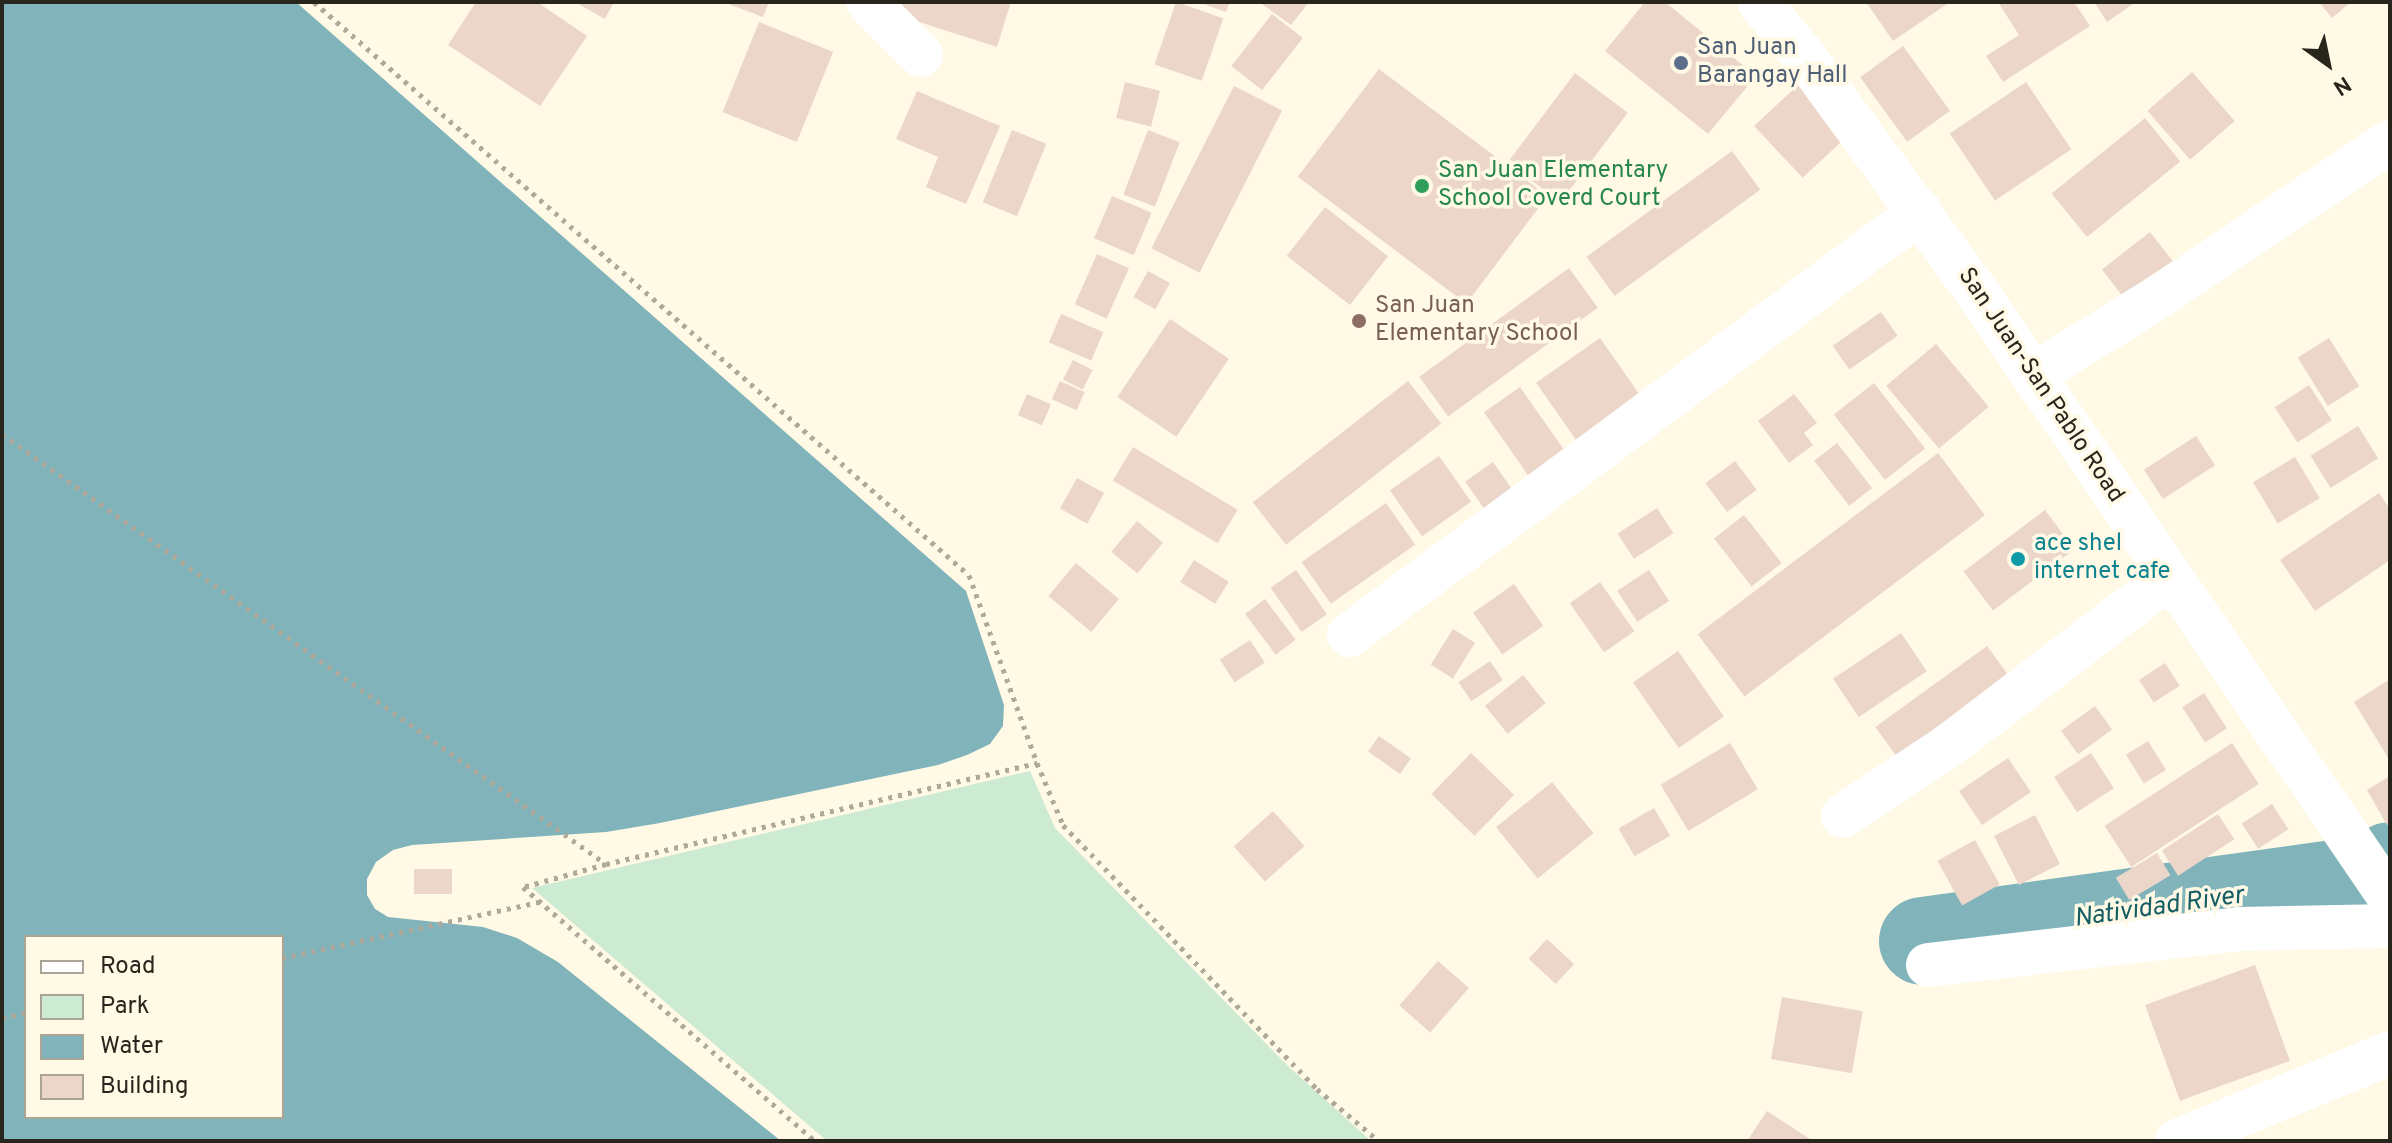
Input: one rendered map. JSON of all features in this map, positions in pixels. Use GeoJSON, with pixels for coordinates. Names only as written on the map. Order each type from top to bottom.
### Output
{"type":"FeatureCollection","features":[{"type":"Feature","properties":{"kind":"street"},"geometry":{"type":"LineString","coordinates":[[868,2],[921,55]]}},
{"type":"Feature","properties":{"kind":"street","name":"San Juan-San Pablo Road"},"geometry":{"type":"LineString","coordinates":[[1759,2],[1920,212],[2170,577],[2369,846],[2390,898]]}},
{"type":"Feature","properties":{"kind":"street"},"geometry":{"type":"LineString","coordinates":[[2033,375],[2157,298],[2390,142]]}},
{"type":"Feature","properties":{"kind":"street"},"geometry":{"type":"LineString","coordinates":[[1349,635],[1920,212]]}},
{"type":"Feature","properties":{"kind":"street"},"geometry":{"type":"LineString","coordinates":[[1843,816],[1947,747],[2170,577]]}},
{"type":"Feature","properties":{"kind":"street"},"geometry":{"type":"LineString","coordinates":[[1928,965],[2239,929],[2390,926]]}},
{"type":"Feature","properties":{"kind":"street"},"geometry":{"type":"LineString","coordinates":[[2177,1141],[2390,1053]]}},
{"type":"Feature","properties":{"kind":"path"},"geometry":{"type":"LineString","coordinates":[[314,2],[969,575],[1037,763],[1063,825],[1317,1089],[1379,1141]]}},
{"type":"Feature","properties":{"kind":"path"},"geometry":{"type":"LineString","coordinates":[[2,434],[606,864]]}},
{"type":"Feature","properties":{"kind":"path"},"geometry":{"type":"LineString","coordinates":[[815,1141],[523,887],[606,864],[1037,763]]}},
{"type":"Feature","properties":{"kind":"path"},"geometry":{"type":"LineString","coordinates":[[284,958],[540,902]]}},
{"type":"Feature","properties":{"kind":"path"},"geometry":{"type":"LineString","coordinates":[[2,1018],[24,1013]]}},
{"type":"Feature","properties":{"kind":"green space"},"geometry":{"type":"Polygon","coordinates":[[[1030,771],[1055,828],[1289,1067],[1371,1141],[827,1141],[532,888],[1030,771]]]}},
{"type":"Feature","properties":{"kind":"water"},"geometry":{"type":"Polygon","coordinates":[[[2,2],[296,2],[966,591],[1004,705],[1003,726],[990,744],[938,765],[660,823],[606,832],[412,845],[393,850],[376,862],[367,879],[367,895],[375,909],[388,917],[483,927],[517,938],[558,962],[781,1141],[2,1141],[2,2]]]}},
{"type":"Feature","properties":{"kind":"building"},"geometry":{"type":"Polygon","coordinates":[[[476,2],[537,2],[587,36],[540,106],[448,45],[476,2]]]}},
{"type":"Feature","properties":{"kind":"building"},"geometry":{"type":"Polygon","coordinates":[[[575,2],[614,2],[605,19],[575,2]]]}},
{"type":"Feature","properties":{"kind":"building"},"geometry":{"type":"Polygon","coordinates":[[[723,2],[769,2],[763,17],[723,2]]]}},
{"type":"Feature","properties":{"kind":"building"},"geometry":{"type":"Polygon","coordinates":[[[889,2],[1011,2],[997,47],[885,11],[889,2]]]}},
{"type":"Feature","properties":{"kind":"building"},"geometry":{"type":"Polygon","coordinates":[[[1176,2],[1223,18],[1202,81],[1155,64],[1176,2]]]}},
{"type":"Feature","properties":{"kind":"building"},"geometry":{"type":"Polygon","coordinates":[[[1198,2],[1230,2],[1226,12],[1198,2]]]}},
{"type":"Feature","properties":{"kind":"building"},"geometry":{"type":"Polygon","coordinates":[[[1259,2],[1309,2],[1291,25],[1259,2]]]}},
{"type":"Feature","properties":{"kind":"building","name":"San Juan Barangay Hall"},"geometry":{"type":"Polygon","coordinates":[[[1645,2],[1665,2],[1756,76],[1708,134],[1605,51],[1645,2]]]}},
{"type":"Feature","properties":{"kind":"building"},"geometry":{"type":"Polygon","coordinates":[[[1866,2],[1950,2],[1893,41],[1866,2]]]}},
{"type":"Feature","properties":{"kind":"building"},"geometry":{"type":"Polygon","coordinates":[[[1998,2],[2074,2],[2090,26],[2003,82],[1986,56],[2019,35],[1998,2]]]}},
{"type":"Feature","properties":{"kind":"building"},"geometry":{"type":"Polygon","coordinates":[[[2094,2],[2136,2],[2107,22],[2094,2]]]}},
{"type":"Feature","properties":{"kind":"building"},"geometry":{"type":"Polygon","coordinates":[[[2319,2],[2351,2],[2332,18],[2319,2]]]}},
{"type":"Feature","properties":{"kind":"building"},"geometry":{"type":"Polygon","coordinates":[[[1272,14],[1303,38],[1262,90],[1231,66],[1272,14]]]}},
{"type":"Feature","properties":{"kind":"building"},"geometry":{"type":"Polygon","coordinates":[[[759,22],[833,52],[797,142],[723,112],[759,22]]]}},
{"type":"Feature","properties":{"kind":"building"},"geometry":{"type":"Polygon","coordinates":[[[1903,46],[1950,111],[1907,142],[1860,77],[1903,46]]]}},
{"type":"Feature","properties":{"kind":"building","name":"San Juan Elementary School Coverd Court"},"geometry":{"type":"Polygon","coordinates":[[[1379,69],[1548,196],[1466,304],[1298,177],[1379,69]]]}},
{"type":"Feature","properties":{"kind":"building"},"geometry":{"type":"Polygon","coordinates":[[[2192,72],[2235,121],[2190,160],[2147,111],[2192,72]]]}},
{"type":"Feature","properties":{"kind":"building"},"geometry":{"type":"Polygon","coordinates":[[[1575,73],[1628,113],[1560,202],[1508,162],[1575,73]]]}},
{"type":"Feature","properties":{"kind":"building"},"geometry":{"type":"Polygon","coordinates":[[[1125,82],[1160,91],[1151,127],[1116,118],[1125,82]]]}},
{"type":"Feature","properties":{"kind":"building"},"geometry":{"type":"Polygon","coordinates":[[[2026,82],[2071,149],[1995,201],[1950,133],[2026,82]]]}},
{"type":"Feature","properties":{"kind":"building"},"geometry":{"type":"Polygon","coordinates":[[[1798,85],[1846,137],[1803,178],[1754,126],[1798,85]]]}},
{"type":"Feature","properties":{"kind":"building"},"geometry":{"type":"Polygon","coordinates":[[[1234,86],[1282,111],[1199,273],[1151,248],[1234,86]]]}},
{"type":"Feature","properties":{"kind":"building"},"geometry":{"type":"Polygon","coordinates":[[[917,91],[1000,126],[966,204],[926,187],[938,157],[896,139],[917,91]]]}},
{"type":"Feature","properties":{"kind":"building"},"geometry":{"type":"Polygon","coordinates":[[[2145,118],[2180,162],[2087,237],[2052,194],[2145,118]]]}},
{"type":"Feature","properties":{"kind":"building"},"geometry":{"type":"Polygon","coordinates":[[[1012,130],[1046,144],[1017,216],[983,202],[1012,130]]]}},
{"type":"Feature","properties":{"kind":"building"},"geometry":{"type":"Polygon","coordinates":[[[1148,130],[1180,142],[1155,207],[1123,194],[1148,130]]]}},
{"type":"Feature","properties":{"kind":"building"},"geometry":{"type":"Polygon","coordinates":[[[1732,151],[1760,190],[1615,296],[1586,257],[1732,151]]]}},
{"type":"Feature","properties":{"kind":"building"},"geometry":{"type":"Polygon","coordinates":[[[1112,196],[1152,213],[1134,255],[1094,238],[1112,196]]]}},
{"type":"Feature","properties":{"kind":"building"},"geometry":{"type":"Polygon","coordinates":[[[1325,207],[1388,256],[1350,305],[1287,256],[1325,207]]]}},
{"type":"Feature","properties":{"kind":"building"},"geometry":{"type":"Polygon","coordinates":[[[2150,232],[2180,271],[2132,308],[2102,270],[2150,232]]]}},
{"type":"Feature","properties":{"kind":"building"},"geometry":{"type":"Polygon","coordinates":[[[1097,254],[1129,268],[1107,318],[1075,304],[1097,254]]]}},
{"type":"Feature","properties":{"kind":"building"},"geometry":{"type":"Polygon","coordinates":[[[1569,268],[1598,308],[1448,416],[1419,377],[1569,268]]]}},
{"type":"Feature","properties":{"kind":"building"},"geometry":{"type":"Polygon","coordinates":[[[1148,271],[1170,283],[1155,309],[1133,297],[1148,271]]]}},
{"type":"Feature","properties":{"kind":"building"},"geometry":{"type":"Polygon","coordinates":[[[1881,312],[1898,336],[1849,370],[1833,346],[1881,312]]]}},
{"type":"Feature","properties":{"kind":"building"},"geometry":{"type":"Polygon","coordinates":[[[1061,314],[1103,332],[1091,361],[1049,343],[1061,314]]]}},
{"type":"Feature","properties":{"kind":"building"},"geometry":{"type":"Polygon","coordinates":[[[1170,319],[1229,359],[1176,437],[1117,397],[1170,319]]]}},
{"type":"Feature","properties":{"kind":"building"},"geometry":{"type":"Polygon","coordinates":[[[1600,338],[1651,411],[1587,456],[1536,383],[1600,338]]]}},
{"type":"Feature","properties":{"kind":"building"},"geometry":{"type":"Polygon","coordinates":[[[2329,338],[2359,386],[2328,406],[2298,358],[2329,338]]]}},
{"type":"Feature","properties":{"kind":"building"},"geometry":{"type":"Polygon","coordinates":[[[1936,344],[1989,407],[1939,449],[1886,386],[1936,344]]]}},
{"type":"Feature","properties":{"kind":"building"},"geometry":{"type":"Polygon","coordinates":[[[1073,360],[1093,370],[1083,390],[1063,380],[1073,360]]]}},
{"type":"Feature","properties":{"kind":"building"},"geometry":{"type":"Polygon","coordinates":[[[1060,381],[1085,392],[1077,410],[1052,399],[1060,381]]]}},
{"type":"Feature","properties":{"kind":"building"},"geometry":{"type":"Polygon","coordinates":[[[1408,381],[1441,424],[1286,545],[1253,502],[1408,381]]]}},
{"type":"Feature","properties":{"kind":"building"},"geometry":{"type":"Polygon","coordinates":[[[1874,383],[1925,448],[1885,480],[1834,414],[1874,383]]]}},
{"type":"Feature","properties":{"kind":"building"},"geometry":{"type":"Polygon","coordinates":[[[2309,385],[2332,420],[2297,443],[2275,407],[2309,385]]]}},
{"type":"Feature","properties":{"kind":"building"},"geometry":{"type":"Polygon","coordinates":[[[1520,387],[1566,453],[1530,479],[1484,412],[1520,387]]]}},
{"type":"Feature","properties":{"kind":"building"},"geometry":{"type":"Polygon","coordinates":[[[1027,394],[1051,404],[1042,425],[1018,415],[1027,394]]]}},
{"type":"Feature","properties":{"kind":"building"},"geometry":{"type":"Polygon","coordinates":[[[1794,394],[1817,423],[1804,433],[1813,445],[1789,463],[1758,421],[1794,394]]]}},
{"type":"Feature","properties":{"kind":"building"},"geometry":{"type":"Polygon","coordinates":[[[2358,426],[2378,458],[2331,488],[2311,456],[2358,426]]]}},
{"type":"Feature","properties":{"kind":"building"},"geometry":{"type":"Polygon","coordinates":[[[2196,436],[2215,465],[2163,499],[2144,470],[2196,436]]]}},
{"type":"Feature","properties":{"kind":"building"},"geometry":{"type":"Polygon","coordinates":[[[1837,443],[1872,488],[1849,506],[1814,461],[1837,443]]]}},
{"type":"Feature","properties":{"kind":"building"},"geometry":{"type":"Polygon","coordinates":[[[1133,447],[1238,510],[1217,543],[1113,480],[1133,447]]]}},
{"type":"Feature","properties":{"kind":"building"},"geometry":{"type":"Polygon","coordinates":[[[1938,453],[1985,515],[1745,696],[1698,634],[1938,453]]]}},
{"type":"Feature","properties":{"kind":"building"},"geometry":{"type":"Polygon","coordinates":[[[1439,456],[1471,502],[1422,536],[1390,490],[1439,456]]]}},
{"type":"Feature","properties":{"kind":"building"},"geometry":{"type":"Polygon","coordinates":[[[2295,457],[2320,498],[2278,523],[2253,482],[2295,457]]]}},
{"type":"Feature","properties":{"kind":"building"},"geometry":{"type":"Polygon","coordinates":[[[1735,461],[1757,490],[1727,512],[1705,483],[1735,461]]]}},
{"type":"Feature","properties":{"kind":"building"},"geometry":{"type":"Polygon","coordinates":[[[1493,462],[1517,496],[1489,516],[1465,482],[1493,462]]]}},
{"type":"Feature","properties":{"kind":"building"},"geometry":{"type":"Polygon","coordinates":[[[1077,478],[1104,493],[1087,524],[1060,509],[1077,478]]]}},
{"type":"Feature","properties":{"kind":"building"},"geometry":{"type":"Polygon","coordinates":[[[2379,493],[2390,509],[2390,560],[2315,611],[2280,560],[2379,493]]]}},
{"type":"Feature","properties":{"kind":"building"},"geometry":{"type":"Polygon","coordinates":[[[1386,503],[1415,545],[1331,604],[1302,562],[1386,503]]]}},
{"type":"Feature","properties":{"kind":"building"},"geometry":{"type":"Polygon","coordinates":[[[1657,508],[1673,533],[1634,559],[1618,534],[1657,508]]]}},
{"type":"Feature","properties":{"kind":"building","name":"ace shel internet cafe"},"geometry":{"type":"Polygon","coordinates":[[[2045,510],[2074,549],[1993,611],[1964,571],[2045,510]]]}},
{"type":"Feature","properties":{"kind":"building"},"geometry":{"type":"Polygon","coordinates":[[[1744,515],[1782,563],[1752,586],[1714,538],[1744,515]]]}},
{"type":"Feature","properties":{"kind":"building"},"geometry":{"type":"Polygon","coordinates":[[[1137,521],[1163,543],[1137,573],[1111,552],[1137,521]]]}},
{"type":"Feature","properties":{"kind":"building"},"geometry":{"type":"Polygon","coordinates":[[[1194,560],[1229,582],[1215,604],[1180,582],[1194,560]]]}},
{"type":"Feature","properties":{"kind":"building"},"geometry":{"type":"Polygon","coordinates":[[[1076,563],[1119,599],[1091,632],[1048,596],[1076,563]]]}},
{"type":"Feature","properties":{"kind":"building"},"geometry":{"type":"Polygon","coordinates":[[[1296,570],[1327,614],[1302,632],[1271,588],[1296,570]]]}},
{"type":"Feature","properties":{"kind":"building"},"geometry":{"type":"Polygon","coordinates":[[[1649,570],[1669,601],[1637,622],[1617,591],[1649,570]]]}},
{"type":"Feature","properties":{"kind":"building"},"geometry":{"type":"Polygon","coordinates":[[[1600,582],[1634,631],[1604,652],[1570,603],[1600,582]]]}},
{"type":"Feature","properties":{"kind":"building"},"geometry":{"type":"Polygon","coordinates":[[[1514,584],[1543,626],[1502,654],[1473,613],[1514,584]]]}},
{"type":"Feature","properties":{"kind":"building"},"geometry":{"type":"Polygon","coordinates":[[[1265,599],[1296,640],[1276,655],[1245,614],[1265,599]]]}},
{"type":"Feature","properties":{"kind":"building"},"geometry":{"type":"Polygon","coordinates":[[[1453,629],[1475,643],[1453,678],[1431,665],[1453,629]]]}},
{"type":"Feature","properties":{"kind":"building"},"geometry":{"type":"Polygon","coordinates":[[[1901,633],[1927,671],[1859,717],[1833,679],[1901,633]]]}},
{"type":"Feature","properties":{"kind":"building"},"geometry":{"type":"Polygon","coordinates":[[[1250,640],[1265,663],[1235,682],[1220,660],[1250,640]]]}},
{"type":"Feature","properties":{"kind":"building"},"geometry":{"type":"Polygon","coordinates":[[[1987,646],[2010,678],[1898,759],[1875,727],[1987,646]]]}},
{"type":"Feature","properties":{"kind":"building"},"geometry":{"type":"Polygon","coordinates":[[[1678,651],[1724,717],[1679,748],[1633,683],[1678,651]]]}},
{"type":"Feature","properties":{"kind":"building"},"geometry":{"type":"Polygon","coordinates":[[[1490,661],[1503,680],[1471,701],[1458,682],[1490,661]]]}},
{"type":"Feature","properties":{"kind":"building"},"geometry":{"type":"Polygon","coordinates":[[[2165,663],[2180,686],[2154,703],[2139,680],[2165,663]]]}},
{"type":"Feature","properties":{"kind":"building"},"geometry":{"type":"Polygon","coordinates":[[[1523,675],[1546,703],[1508,734],[1485,706],[1523,675]]]}},
{"type":"Feature","properties":{"kind":"building"},"geometry":{"type":"Polygon","coordinates":[[[2390,679],[2390,761],[2354,702],[2390,679]]]}},
{"type":"Feature","properties":{"kind":"building"},"geometry":{"type":"Polygon","coordinates":[[[2204,693],[2227,728],[2205,742],[2182,707],[2204,693]]]}},
{"type":"Feature","properties":{"kind":"building"},"geometry":{"type":"Polygon","coordinates":[[[2095,706],[2112,729],[2078,754],[2061,731],[2095,706]]]}},
{"type":"Feature","properties":{"kind":"building"},"geometry":{"type":"Polygon","coordinates":[[[1379,736],[1411,758],[1400,774],[1368,752],[1379,736]]]}},
{"type":"Feature","properties":{"kind":"building"},"geometry":{"type":"Polygon","coordinates":[[[2148,741],[2166,770],[2144,784],[2126,755],[2148,741]]]}},
{"type":"Feature","properties":{"kind":"building"},"geometry":{"type":"Polygon","coordinates":[[[1730,743],[1758,789],[1688,831],[1661,785],[1730,743]]]}},
{"type":"Feature","properties":{"kind":"building"},"geometry":{"type":"Polygon","coordinates":[[[2232,743],[2259,784],[2131,867],[2105,826],[2232,743]]]}},
{"type":"Feature","properties":{"kind":"building"},"geometry":{"type":"Polygon","coordinates":[[[1471,753],[1514,795],[1475,836],[1431,794],[1471,753]]]}},
{"type":"Feature","properties":{"kind":"building"},"geometry":{"type":"Polygon","coordinates":[[[2091,753],[2114,788],[2077,812],[2054,777],[2091,753]]]}},
{"type":"Feature","properties":{"kind":"building"},"geometry":{"type":"Polygon","coordinates":[[[2008,758],[2031,792],[1982,825],[1959,791],[2008,758]]]}},
{"type":"Feature","properties":{"kind":"building"},"geometry":{"type":"Polygon","coordinates":[[[2390,776],[2390,824],[2387,825],[2367,790],[2390,776]]]}},
{"type":"Feature","properties":{"kind":"building"},"geometry":{"type":"Polygon","coordinates":[[[1552,782],[1594,833],[1538,879],[1496,827],[1552,782]]]}},
{"type":"Feature","properties":{"kind":"building"},"geometry":{"type":"Polygon","coordinates":[[[2272,804],[2288,829],[2258,849],[2242,824],[2272,804]]]}},
{"type":"Feature","properties":{"kind":"building"},"geometry":{"type":"Polygon","coordinates":[[[1654,808],[1670,836],[1634,856],[1618,828],[1654,808]]]}},
{"type":"Feature","properties":{"kind":"building"},"geometry":{"type":"Polygon","coordinates":[[[1273,811],[1304,846],[1265,881],[1234,846],[1273,811]]]}},
{"type":"Feature","properties":{"kind":"building"},"geometry":{"type":"Polygon","coordinates":[[[2218,814],[2234,839],[2178,876],[2162,850],[2218,814]]]}},
{"type":"Feature","properties":{"kind":"building"},"geometry":{"type":"Polygon","coordinates":[[[2035,815],[2060,864],[2019,885],[1994,836],[2035,815]]]}},
{"type":"Feature","properties":{"kind":"building"},"geometry":{"type":"Polygon","coordinates":[[[1975,840],[2000,885],[1962,905],[1937,861],[1975,840]]]}},
{"type":"Feature","properties":{"kind":"building"},"geometry":{"type":"Polygon","coordinates":[[[2157,853],[2170,875],[2129,900],[2116,878],[2157,853]]]}},
{"type":"Feature","properties":{"kind":"building"},"geometry":{"type":"Polygon","coordinates":[[[414,869],[452,869],[452,894],[414,894],[414,869]]]}},
{"type":"Feature","properties":{"kind":"building"},"geometry":{"type":"Polygon","coordinates":[[[1547,939],[1574,964],[1556,984],[1529,959],[1547,939]]]}},
{"type":"Feature","properties":{"kind":"building"},"geometry":{"type":"Polygon","coordinates":[[[1438,961],[1469,988],[1430,1032],[1399,1006],[1438,961]]]}},
{"type":"Feature","properties":{"kind":"building"},"geometry":{"type":"Polygon","coordinates":[[[2255,965],[2290,1061],[2180,1101],[2145,1005],[2255,965]]]}},
{"type":"Feature","properties":{"kind":"building"},"geometry":{"type":"Polygon","coordinates":[[[1782,997],[1863,1011],[1852,1073],[1771,1059],[1782,997]]]}},
{"type":"Feature","properties":{"kind":"building"},"geometry":{"type":"Polygon","coordinates":[[[1767,1111],[1813,1141],[1747,1141],[1767,1111]]]}},
{"type":"Feature","properties":{"kind":"waterway","name":"Natividad River"},"geometry":{"type":"LineString","coordinates":[[1923,941],[2371,879],[2390,866]]}},
{"type":"Feature","properties":{"kind":"place","name":"San Juan Barangay Hall"},"geometry":{"type":"Point","coordinates":[1681,63]}},
{"type":"Feature","properties":{"kind":"place","name":"San Juan Elementary School Coverd Court"},"geometry":{"type":"Point","coordinates":[1422,186]}},
{"type":"Feature","properties":{"kind":"place","name":"San Juan Elementary School"},"geometry":{"type":"Point","coordinates":[1359,321]}},
{"type":"Feature","properties":{"kind":"place","name":"ace shel internet cafe"},"geometry":{"type":"Point","coordinates":[2018,559]}}]}
